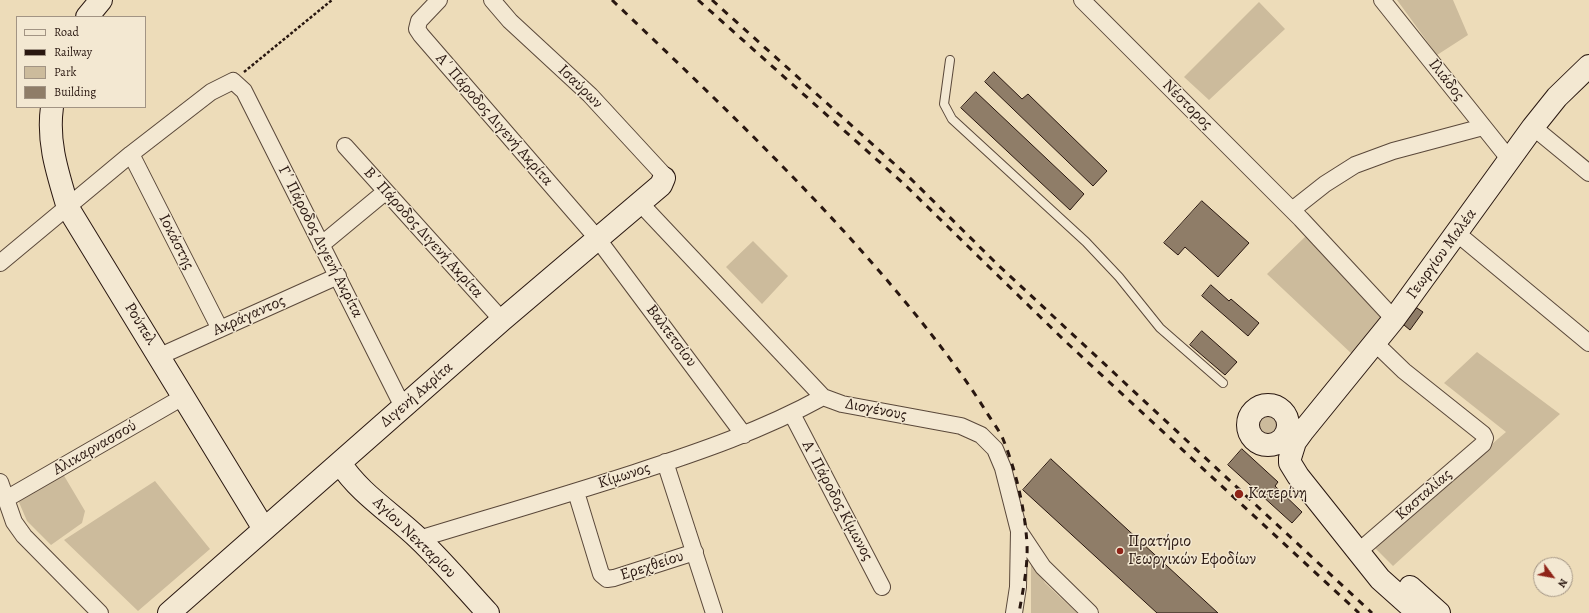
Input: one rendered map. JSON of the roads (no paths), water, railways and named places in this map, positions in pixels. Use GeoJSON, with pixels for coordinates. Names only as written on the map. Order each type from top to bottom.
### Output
{"type":"FeatureCollection","features":[{"type":"Feature","properties":{"kind":"street"},"geometry":{"type":"LineString","coordinates":[[88,16],[101,0]]}},
{"type":"Feature","properties":{"kind":"street","name":"Α΄ Πάροδος Διγενή Ακρίτα"},"geometry":{"type":"LineString","coordinates":[[439,0],[419,21],[417,29],[597,238]]}},
{"type":"Feature","properties":{"kind":"street","name":"Ισαύρων"},"geometry":{"type":"LineString","coordinates":[[492,0],[510,22],[590,96],[662,173],[664,178]]}},
{"type":"Feature","properties":{"kind":"street","name":"Νέστορος"},"geometry":{"type":"LineString","coordinates":[[1082,0],[1292,210],[1394,319]]}},
{"type":"Feature","properties":{"kind":"street","name":"Ιλιάδος"},"geometry":{"type":"LineString","coordinates":[[1382,0],[1510,160]]}},
{"type":"Feature","properties":{"kind":"street","name":"Γεωργίου Μαλέα"},"geometry":{"type":"LineString","coordinates":[[1359,551],[1298,476],[1290,463],[1291,452],[1287,431],[1310,421],[1375,343],[1533,127],[1557,97],[1589,66]]}},
{"type":"Feature","properties":{"kind":"street","name":"Γ΄ Πάροδος Διγενή Ακρίτα"},"geometry":{"type":"LineString","coordinates":[[131,154],[211,92],[233,81],[244,91],[403,407]]}},
{"type":"Feature","properties":{"kind":"street","name":"Ρούπελ"},"geometry":{"type":"LineString","coordinates":[[52,108],[49,127],[54,161],[68,208],[160,356],[183,397],[264,529]]}},
{"type":"Feature","properties":{"kind":"street"},"geometry":{"type":"LineString","coordinates":[[1292,210],[1324,184],[1356,165],[1393,151],[1483,127]]}},
{"type":"Feature","properties":{"kind":"street"},"geometry":{"type":"LineString","coordinates":[[1533,127],[1589,173]]}},
{"type":"Feature","properties":{"kind":"street","name":"Β΄ Πάροδος Διγενή Ακρίτα"},"geometry":{"type":"LineString","coordinates":[[345,146],[502,320]]}},
{"type":"Feature","properties":{"kind":"street"},"geometry":{"type":"LineString","coordinates":[[0,263],[68,208],[131,154]]}},
{"type":"Feature","properties":{"kind":"street","name":"Ιοκάστης"},"geometry":{"type":"LineString","coordinates":[[131,154],[220,329]]}},
{"type":"Feature","properties":{"kind":"street","name":"Διγενή Ακρίτα"},"geometry":{"type":"LineString","coordinates":[[169,613],[502,320],[661,184],[664,178]]}},
{"type":"Feature","properties":{"kind":"street"},"geometry":{"type":"LineString","coordinates":[[322,245],[385,192]]}},
{"type":"Feature","properties":{"kind":"street","name":"Διογένους"},"geometry":{"type":"LineString","coordinates":[[639,202],[823,397],[842,404],[961,426],[981,435],[995,450],[1003,468],[1019,531],[1043,567],[1090,613]]}},
{"type":"Feature","properties":{"kind":"street"},"geometry":{"type":"LineString","coordinates":[[1455,235],[1465,240],[1589,343]]}},
{"type":"Feature","properties":{"kind":"street","name":"Βαλτετσίου"},"geometry":{"type":"LineString","coordinates":[[597,238],[744,435]]}},
{"type":"Feature","properties":{"kind":"street","name":"Ακράγαντος"},"geometry":{"type":"LineString","coordinates":[[160,356],[338,276]]}},
{"type":"Feature","properties":{"kind":"street","name":"Κασταλίας"},"geometry":{"type":"LineString","coordinates":[[1359,551],[1483,444],[1485,438],[1483,434],[1404,371],[1375,343]]}},
{"type":"Feature","properties":{"kind":"street","name":"Αλικαρνασσού"},"geometry":{"type":"LineString","coordinates":[[6,499],[183,397]]}},
{"type":"Feature","properties":{"kind":"street","name":"Κίμωνος"},"geometry":{"type":"LineString","coordinates":[[419,539],[576,492],[744,435],[792,414],[823,397]]}},
{"type":"Feature","properties":{"kind":"street","name":"Α΄ Πάροδος Κίμωνος"},"geometry":{"type":"LineString","coordinates":[[792,414],[882,587]]}},
{"type":"Feature","properties":{"kind":"street"},"geometry":{"type":"LineString","coordinates":[[665,462],[714,613]]}},
{"type":"Feature","properties":{"kind":"street","name":"Αγίου Νεκταρίου"},"geometry":{"type":"LineString","coordinates":[[340,463],[345,472],[357,484],[419,539],[488,613]]}},
{"type":"Feature","properties":{"kind":"street"},"geometry":{"type":"LineString","coordinates":[[0,482],[14,522],[24,536],[100,613]]}},
{"type":"Feature","properties":{"kind":"street","name":"Ερεχθείου"},"geometry":{"type":"LineString","coordinates":[[576,492],[601,574],[607,579],[695,552]]}},
{"type":"Feature","properties":{"kind":"street"},"geometry":{"type":"LineString","coordinates":[[1014,613],[1018,587],[1019,531]]}},
{"type":"Feature","properties":{"kind":"street"},"geometry":{"type":"LineString","coordinates":[[1359,551],[1380,579],[1418,613]]}},
{"type":"Feature","properties":{"kind":"street"},"geometry":{"type":"LineString","coordinates":[[1359,551],[1389,568],[1439,613]]}},
{"type":"Feature","properties":{"kind":"lane"},"geometry":{"type":"LineString","coordinates":[[950,60],[944,104],[952,119],[1086,242],[1119,277],[1160,328],[1223,383]]}},
{"type":"Feature","properties":{"kind":"railway"},"geometry":{"type":"LineString","coordinates":[[612,0],[734,117],[851,239],[924,325],[972,390],[1003,439],[1016,477],[1022,504],[1026,531],[1027,561],[1019,613]]}},
{"type":"Feature","properties":{"kind":"railway"},"geometry":{"type":"LineString","coordinates":[[698,0],[904,184],[1066,342],[1359,613]]}},
{"type":"Feature","properties":{"kind":"railway"},"geometry":{"type":"LineString","coordinates":[[712,0],[909,177],[996,263],[1372,613]]}},
{"type":"Feature","properties":{"kind":"place","name":"Κατερίνη"},"geometry":{"type":"Point","coordinates":[1239,494]}},
{"type":"Feature","properties":{"kind":"place","name":"Πρατήριο Γεωργικών Εφοδίων"},"geometry":{"type":"Point","coordinates":[1120,551]}}]}
